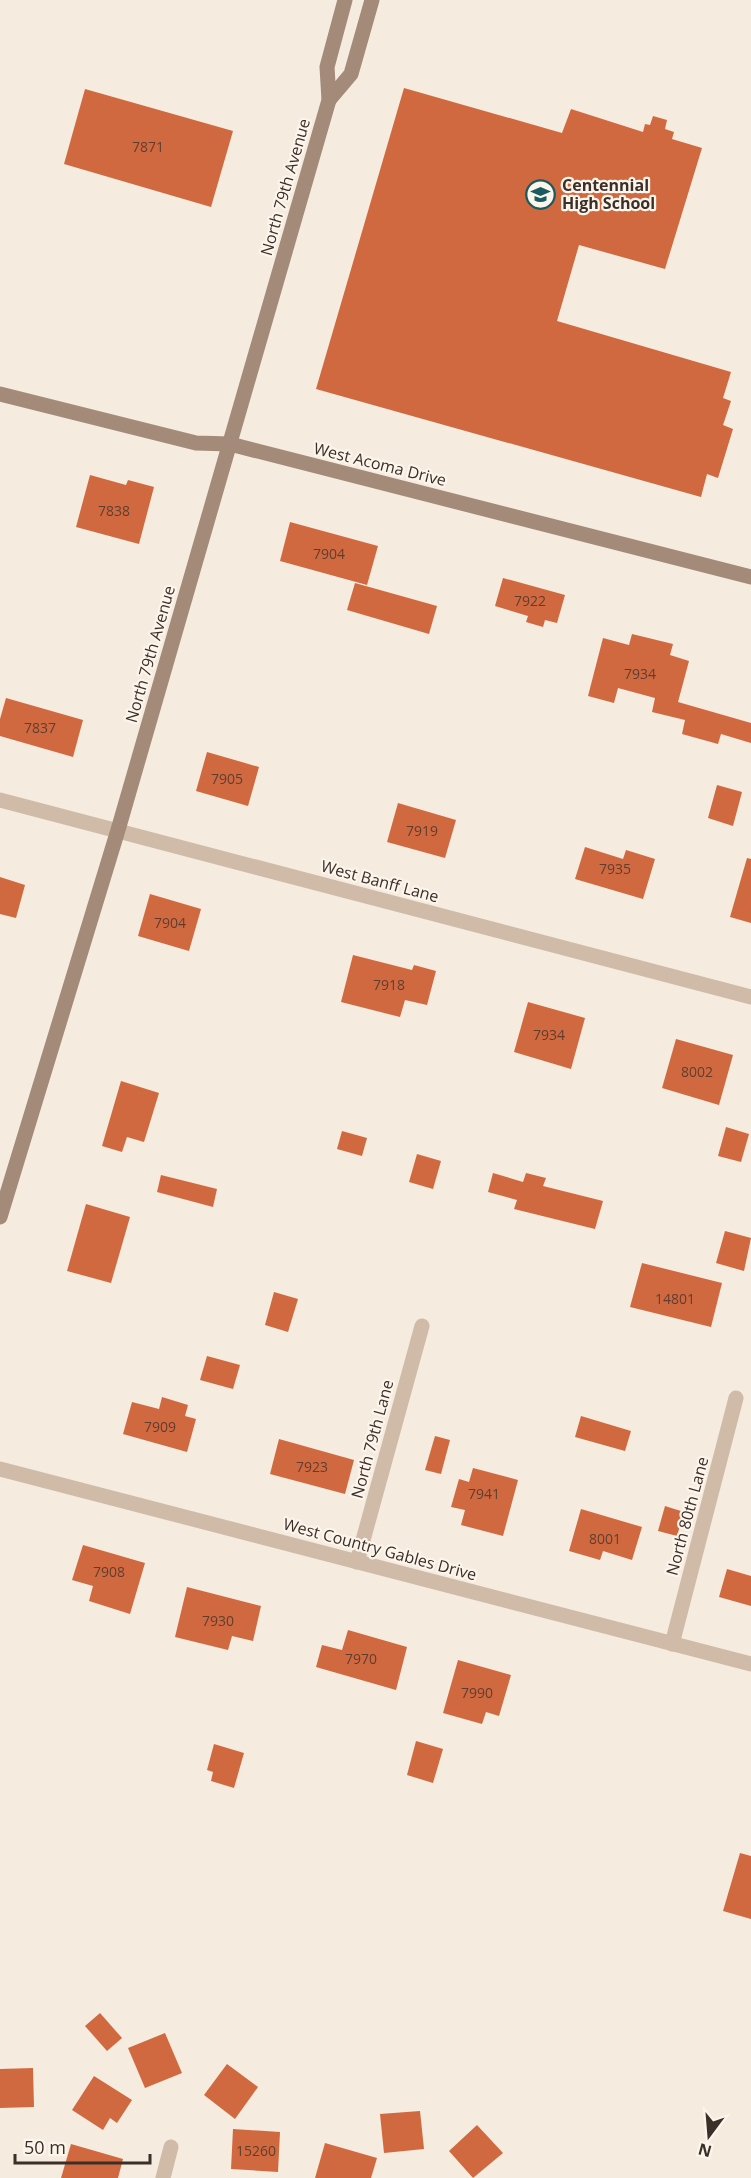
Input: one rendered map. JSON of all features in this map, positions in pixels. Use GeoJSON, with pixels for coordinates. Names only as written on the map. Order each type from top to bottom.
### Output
{"type":"FeatureCollection","features":[{"type":"Feature","properties":{"kind":"street","name":"North 79th Avenue"},"geometry":{"type":"LineString","coordinates":[[0,1217],[118,830],[329,100],[327,67],[345,0]]}},
{"type":"Feature","properties":{"kind":"street","name":"North 79th Avenue"},"geometry":{"type":"LineString","coordinates":[[329,100],[351,74],[372,0]]}},
{"type":"Feature","properties":{"kind":"street","name":"West Acoma Drive"},"geometry":{"type":"LineString","coordinates":[[0,394],[196,443],[230,444],[751,577]]}},
{"type":"Feature","properties":{"kind":"street","name":"West Banff Lane"},"geometry":{"type":"LineString","coordinates":[[0,800],[751,997]]}},
{"type":"Feature","properties":{"kind":"street","name":"North 79th Lane"},"geometry":{"type":"LineString","coordinates":[[357,1562],[422,1326]]}},
{"type":"Feature","properties":{"kind":"street","name":"North 80th Lane"},"geometry":{"type":"LineString","coordinates":[[672,1644],[736,1398]]}},
{"type":"Feature","properties":{"kind":"street","name":"West Country Gables Drive"},"geometry":{"type":"LineString","coordinates":[[0,1469],[751,1664]]}},
{"type":"Feature","properties":{"kind":"street"},"geometry":{"type":"LineString","coordinates":[[163,2178],[171,2147]]}},
{"type":"Feature","properties":{"kind":"building"},"geometry":{"type":"Polygon","coordinates":[[[404,88],[562,133],[571,109],[643,132],[645,124],[650,125],[653,116],[667,120],[665,129],[674,132],[672,139],[702,148],[665,269],[579,245],[557,321],[731,372],[723,398],[731,401],[723,425],[733,429],[718,478],[707,474],[701,497],[316,389],[404,88]]]}},
{"type":"Feature","properties":{"kind":"building"},"geometry":{"type":"Polygon","coordinates":[[[85,89],[233,131],[211,207],[64,164],[85,89]]]}},
{"type":"Feature","properties":{"kind":"building"},"geometry":{"type":"Polygon","coordinates":[[[90,475],[126,485],[128,480],[154,487],[139,544],[76,527],[90,475]]]}},
{"type":"Feature","properties":{"kind":"building"},"geometry":{"type":"Polygon","coordinates":[[[290,522],[378,546],[367,585],[280,561],[290,522]]]}},
{"type":"Feature","properties":{"kind":"building"},"geometry":{"type":"Polygon","coordinates":[[[503,578],[565,595],[557,623],[545,620],[543,627],[526,622],[528,616],[495,606],[503,578]]]}},
{"type":"Feature","properties":{"kind":"building"},"geometry":{"type":"Polygon","coordinates":[[[355,583],[437,606],[429,634],[347,610],[355,583]]]}},
{"type":"Feature","properties":{"kind":"building"},"geometry":{"type":"Polygon","coordinates":[[[632,634],[673,644],[670,655],[689,661],[678,702],[751,723],[751,743],[721,734],[718,744],[682,734],[685,720],[652,712],[655,698],[618,688],[614,703],[588,696],[603,638],[629,645],[632,634]]]}},
{"type":"Feature","properties":{"kind":"building"},"geometry":{"type":"Polygon","coordinates":[[[6,698],[83,720],[73,757],[0,736],[0,719],[6,698]]]}},
{"type":"Feature","properties":{"kind":"building"},"geometry":{"type":"Polygon","coordinates":[[[207,752],[259,767],[248,806],[196,791],[207,752]]]}},
{"type":"Feature","properties":{"kind":"building"},"geometry":{"type":"Polygon","coordinates":[[[717,785],[742,792],[733,826],[708,818],[717,785]]]}},
{"type":"Feature","properties":{"kind":"building"},"geometry":{"type":"Polygon","coordinates":[[[398,803],[456,820],[445,858],[387,842],[398,803]]]}},
{"type":"Feature","properties":{"kind":"building"},"geometry":{"type":"Polygon","coordinates":[[[585,847],[623,859],[626,850],[655,859],[643,899],[575,879],[585,847]]]}},
{"type":"Feature","properties":{"kind":"building"},"geometry":{"type":"Polygon","coordinates":[[[747,858],[751,859],[751,923],[730,917],[747,858]]]}},
{"type":"Feature","properties":{"kind":"building"},"geometry":{"type":"Polygon","coordinates":[[[0,877],[25,885],[16,918],[0,914],[0,877]]]}},
{"type":"Feature","properties":{"kind":"building"},"geometry":{"type":"Polygon","coordinates":[[[150,894],[201,909],[189,951],[138,936],[150,894]]]}},
{"type":"Feature","properties":{"kind":"building"},"geometry":{"type":"Polygon","coordinates":[[[353,955],[412,970],[414,965],[436,971],[427,1005],[405,1000],[400,1017],[341,1002],[353,955]]]}},
{"type":"Feature","properties":{"kind":"building"},"geometry":{"type":"Polygon","coordinates":[[[528,1002],[585,1018],[571,1069],[514,1052],[528,1002]]]}},
{"type":"Feature","properties":{"kind":"building"},"geometry":{"type":"Polygon","coordinates":[[[676,1039],[733,1055],[719,1105],[662,1088],[676,1039]]]}},
{"type":"Feature","properties":{"kind":"building"},"geometry":{"type":"Polygon","coordinates":[[[121,1081],[159,1093],[144,1142],[127,1137],[122,1152],[102,1146],[121,1081]]]}},
{"type":"Feature","properties":{"kind":"building"},"geometry":{"type":"Polygon","coordinates":[[[726,1127],[749,1134],[741,1162],[718,1156],[726,1127]]]}},
{"type":"Feature","properties":{"kind":"building"},"geometry":{"type":"Polygon","coordinates":[[[342,1131],[367,1138],[362,1156],[337,1149],[342,1131]]]}},
{"type":"Feature","properties":{"kind":"building"},"geometry":{"type":"Polygon","coordinates":[[[417,1154],[441,1161],[433,1189],[409,1182],[417,1154]]]}},
{"type":"Feature","properties":{"kind":"building"},"geometry":{"type":"Polygon","coordinates":[[[493,1173],[523,1182],[526,1173],[546,1178],[543,1186],[603,1201],[595,1229],[514,1209],[517,1200],[488,1192],[493,1173]]]}},
{"type":"Feature","properties":{"kind":"building"},"geometry":{"type":"Polygon","coordinates":[[[161,1175],[217,1189],[213,1207],[157,1192],[161,1175]]]}},
{"type":"Feature","properties":{"kind":"building"},"geometry":{"type":"Polygon","coordinates":[[[86,1204],[130,1217],[111,1283],[67,1271],[86,1204]]]}},
{"type":"Feature","properties":{"kind":"building"},"geometry":{"type":"Polygon","coordinates":[[[725,1231],[751,1238],[744,1271],[716,1263],[725,1231]]]}},
{"type":"Feature","properties":{"kind":"building"},"geometry":{"type":"Polygon","coordinates":[[[642,1263],[722,1283],[711,1327],[630,1307],[642,1263]]]}},
{"type":"Feature","properties":{"kind":"building"},"geometry":{"type":"Polygon","coordinates":[[[274,1292],[298,1299],[288,1332],[265,1325],[274,1292]]]}},
{"type":"Feature","properties":{"kind":"building"},"geometry":{"type":"Polygon","coordinates":[[[207,1356],[240,1365],[233,1389],[200,1380],[207,1356]]]}},
{"type":"Feature","properties":{"kind":"building"},"geometry":{"type":"Polygon","coordinates":[[[162,1397],[188,1405],[185,1416],[196,1419],[187,1452],[123,1434],[132,1402],[159,1409],[162,1397]]]}},
{"type":"Feature","properties":{"kind":"building"},"geometry":{"type":"Polygon","coordinates":[[[581,1416],[631,1431],[625,1451],[575,1437],[581,1416]]]}},
{"type":"Feature","properties":{"kind":"building"},"geometry":{"type":"Polygon","coordinates":[[[435,1436],[450,1440],[441,1474],[425,1470],[435,1436]]]}},
{"type":"Feature","properties":{"kind":"building"},"geometry":{"type":"Polygon","coordinates":[[[279,1439],[354,1460],[345,1494],[270,1474],[279,1439]]]}},
{"type":"Feature","properties":{"kind":"building"},"geometry":{"type":"Polygon","coordinates":[[[473,1468],[518,1480],[503,1536],[461,1525],[465,1510],[451,1507],[459,1479],[469,1482],[473,1468]]]}},
{"type":"Feature","properties":{"kind":"building"},"geometry":{"type":"Polygon","coordinates":[[[665,1506],[684,1512],[677,1536],[658,1531],[665,1506]]]}},
{"type":"Feature","properties":{"kind":"building"},"geometry":{"type":"Polygon","coordinates":[[[581,1509],[642,1527],[632,1560],[603,1551],[600,1560],[569,1551],[581,1509]]]}},
{"type":"Feature","properties":{"kind":"building"},"geometry":{"type":"Polygon","coordinates":[[[83,1545],[145,1563],[130,1614],[89,1601],[93,1586],[72,1580],[83,1545]]]}},
{"type":"Feature","properties":{"kind":"building"},"geometry":{"type":"Polygon","coordinates":[[[727,1569],[751,1576],[751,1606],[719,1597],[727,1569]]]}},
{"type":"Feature","properties":{"kind":"building"},"geometry":{"type":"Polygon","coordinates":[[[187,1587],[261,1606],[253,1641],[232,1636],[228,1650],[175,1637],[187,1587]]]}},
{"type":"Feature","properties":{"kind":"building"},"geometry":{"type":"Polygon","coordinates":[[[348,1630],[407,1647],[396,1690],[316,1667],[322,1645],[342,1650],[348,1630]]]}},
{"type":"Feature","properties":{"kind":"building"},"geometry":{"type":"Polygon","coordinates":[[[458,1660],[511,1675],[499,1716],[486,1712],[482,1724],[443,1713],[458,1660]]]}},
{"type":"Feature","properties":{"kind":"building"},"geometry":{"type":"Polygon","coordinates":[[[416,1741],[443,1749],[433,1783],[407,1775],[416,1741]]]}},
{"type":"Feature","properties":{"kind":"building"},"geometry":{"type":"Polygon","coordinates":[[[214,1744],[244,1753],[234,1788],[211,1781],[213,1772],[207,1770],[214,1744]]]}},
{"type":"Feature","properties":{"kind":"building"},"geometry":{"type":"Polygon","coordinates":[[[740,1853],[751,1856],[751,1919],[723,1911],[740,1853]]]}},
{"type":"Feature","properties":{"kind":"building"},"geometry":{"type":"Polygon","coordinates":[[[100,2013],[122,2038],[107,2051],[85,2026],[100,2013]]]}},
{"type":"Feature","properties":{"kind":"building"},"geometry":{"type":"Polygon","coordinates":[[[165,2033],[182,2073],[145,2088],[128,2048],[165,2033]]]}},
{"type":"Feature","properties":{"kind":"building"},"geometry":{"type":"Polygon","coordinates":[[[227,2064],[258,2087],[235,2119],[204,2095],[227,2064]]]}},
{"type":"Feature","properties":{"kind":"building"},"geometry":{"type":"Polygon","coordinates":[[[33,2068],[34,2107],[0,2108],[0,2069],[33,2068]]]}},
{"type":"Feature","properties":{"kind":"building"},"geometry":{"type":"Polygon","coordinates":[[[94,2076],[132,2100],[117,2123],[110,2118],[103,2130],[72,2110],[94,2076]]]}},
{"type":"Feature","properties":{"kind":"building"},"geometry":{"type":"Polygon","coordinates":[[[420,2111],[424,2149],[384,2153],[380,2114],[420,2111]]]}},
{"type":"Feature","properties":{"kind":"building"},"geometry":{"type":"Polygon","coordinates":[[[477,2125],[503,2153],[473,2178],[449,2151],[477,2125]]]}},
{"type":"Feature","properties":{"kind":"building"},"geometry":{"type":"Polygon","coordinates":[[[233,2129],[280,2132],[278,2172],[231,2169],[233,2129]]]}},
{"type":"Feature","properties":{"kind":"building"},"geometry":{"type":"Polygon","coordinates":[[[325,2143],[377,2158],[371,2178],[315,2178],[325,2143]]]}},
{"type":"Feature","properties":{"kind":"building"},"geometry":{"type":"Polygon","coordinates":[[[71,2144],[123,2159],[118,2178],[61,2178],[71,2144]]]}},
{"type":"Feature","properties":{"kind":"place","name":"Centennial High School"},"geometry":{"type":"Point","coordinates":[541,194]}}]}
